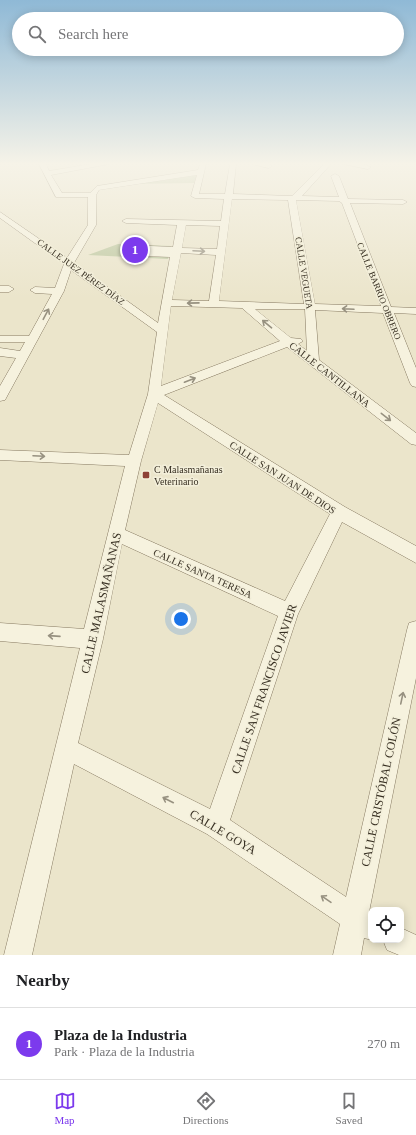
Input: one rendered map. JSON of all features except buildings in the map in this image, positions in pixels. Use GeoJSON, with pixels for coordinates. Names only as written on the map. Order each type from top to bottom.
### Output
{"type":"FeatureCollection","features":[{"type":"Feature","properties":{"kind":"street"},"geometry":{"type":"LineString","coordinates":[[0,397],[22,355],[33,339],[59,291],[69,262],[92,225],[92,209]]}},
{"type":"Feature","properties":{"kind":"street"},"geometry":{"type":"LineString","coordinates":[[214,303],[228,209]]}},
{"type":"Feature","properties":{"kind":"street","name":"CALLE VEGUETA"},"geometry":{"type":"LineString","coordinates":[[293,209],[305,307],[313,340],[313,360]]}},
{"type":"Feature","properties":{"kind":"street","name":"CALLE BARRIO OBRERO"},"geometry":{"type":"LineString","coordinates":[[346,209],[416,383]]}},
{"type":"Feature","properties":{"kind":"street","name":"CALLE JUEZ PÉREZ DÍAZ"},"geometry":{"type":"LineString","coordinates":[[0,214],[69,262],[162,331]]}},
{"type":"Feature","properties":{"kind":"street"},"geometry":{"type":"LineString","coordinates":[[126,222],[226,224]]}},
{"type":"Feature","properties":{"kind":"street","name":"CALLE MALASMAÑANAS"},"geometry":{"type":"LineString","coordinates":[[18,955],[93,639],[116,534],[134,461],[154,394],[166,303],[182,223]]}},
{"type":"Feature","properties":{"kind":"street"},"geometry":{"type":"LineString","coordinates":[[176,252],[221,252]]}},
{"type":"Feature","properties":{"kind":"street"},"geometry":{"type":"LineString","coordinates":[[35,290],[59,291]]}},
{"type":"Feature","properties":{"kind":"street"},"geometry":{"type":"LineString","coordinates":[[166,303],[214,303],[246,306],[416,311]]}},
{"type":"Feature","properties":{"kind":"street","name":"CALLE CANTILLANA"},"geometry":{"type":"LineString","coordinates":[[246,306],[288,342],[416,440]]}},
{"type":"Feature","properties":{"kind":"street"},"geometry":{"type":"LineString","coordinates":[[0,339],[33,339]]}},
{"type":"Feature","properties":{"kind":"street"},"geometry":{"type":"LineString","coordinates":[[154,394],[288,342],[313,340]]}},
{"type":"Feature","properties":{"kind":"street"},"geometry":{"type":"LineString","coordinates":[[0,352],[22,355]]}},
{"type":"Feature","properties":{"kind":"street","name":"CALLE SAN JUAN DE DIOS"},"geometry":{"type":"LineString","coordinates":[[154,394],[339,512],[416,555]]}},
{"type":"Feature","properties":{"kind":"street"},"geometry":{"type":"LineString","coordinates":[[0,455],[134,461]]}},
{"type":"Feature","properties":{"kind":"street","name":"CALLE SAN FRANCISCO JAVIER"},"geometry":{"type":"LineString","coordinates":[[216,825],[289,612],[339,512]]}},
{"type":"Feature","properties":{"kind":"street","name":"CALLE SANTA TERESA"},"geometry":{"type":"LineString","coordinates":[[116,534],[289,612]]}},
{"type":"Feature","properties":{"kind":"street","name":"CALLE CRISTÓBAL COLÓN"},"geometry":{"type":"LineString","coordinates":[[347,955],[363,922],[416,630]]}},
{"type":"Feature","properties":{"kind":"street"},"geometry":{"type":"LineString","coordinates":[[0,632],[93,639]]}},
{"type":"Feature","properties":{"kind":"street","name":"CALLE GOYA"},"geometry":{"type":"LineString","coordinates":[[67,749],[216,825],[363,922]]}},
{"type":"Feature","properties":{"kind":"street"},"geometry":{"type":"LineString","coordinates":[[403,943],[416,950]]}},
{"type":"Feature","properties":{"kind":"green space"},"geometry":{"type":"Polygon","coordinates":[[[118,244],[171,246],[168,259],[88,255],[118,244]]]}},
{"type":"Feature","properties":{"kind":"place","name":"Plaza de la Industria"},"geometry":{"type":"Point","coordinates":[135,250]}},
{"type":"Feature","properties":{"kind":"place","name":"C Malasmañanas Veterinario"},"geometry":{"type":"Point","coordinates":[146,475]}}]}
